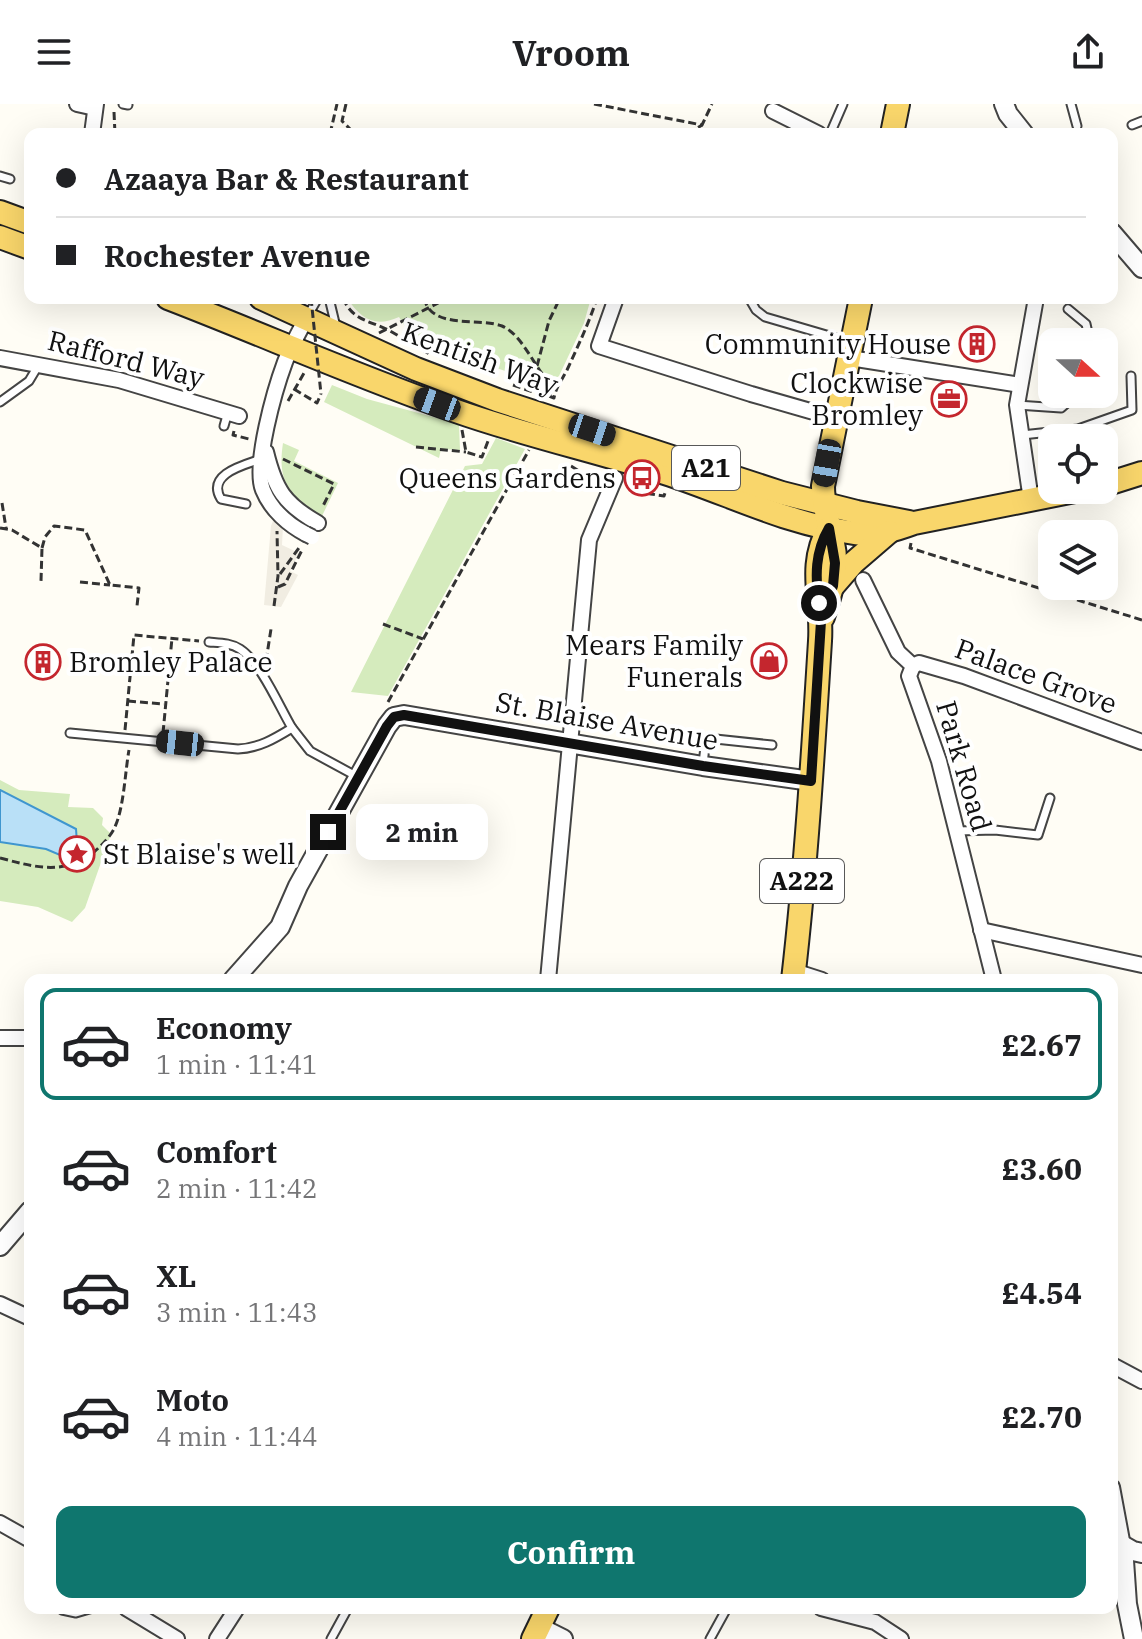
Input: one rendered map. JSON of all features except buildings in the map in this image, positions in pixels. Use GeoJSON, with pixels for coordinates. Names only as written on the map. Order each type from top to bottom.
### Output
{"type":"FeatureCollection","features":[{"type":"Feature","properties":{"kind":"main road"},"geometry":{"type":"LineString","coordinates":[[893,128],[898,104]]}},
{"type":"Feature","properties":{"kind":"main road"},"geometry":{"type":"LineString","coordinates":[[0,212],[24,221]]}},
{"type":"Feature","properties":{"kind":"main road"},"geometry":{"type":"LineString","coordinates":[[0,237],[24,246]]}},
{"type":"Feature","properties":{"kind":"main road","name":"Kentish Way"},"geometry":{"type":"LineString","coordinates":[[184,304],[457,411],[670,475],[775,515],[829,528]]}},
{"type":"Feature","properties":{"kind":"main road","name":"Kentish Way"},"geometry":{"type":"LineString","coordinates":[[312,304],[364,346],[441,380],[782,493],[823,503]]}},
{"type":"Feature","properties":{"kind":"main road","name":"A222"},"geometry":{"type":"LineString","coordinates":[[821,621],[833,586],[835,554],[823,503],[827,463],[860,304]]}},
{"type":"Feature","properties":{"kind":"main road"},"geometry":{"type":"LineString","coordinates":[[1118,481],[1142,473]]}},
{"type":"Feature","properties":{"kind":"main road","name":"A21"},"geometry":{"type":"LineString","coordinates":[[829,528],[866,534],[889,532],[914,523],[1038,499]]}},
{"type":"Feature","properties":{"kind":"main road","name":"A21"},"geometry":{"type":"LineString","coordinates":[[823,503],[914,523]]}},
{"type":"Feature","properties":{"kind":"main road","name":"A222"},"geometry":{"type":"LineString","coordinates":[[794,974],[821,621],[816,566],[819,548],[829,528]]}},
{"type":"Feature","properties":{"kind":"main road"},"geometry":{"type":"LineString","coordinates":[[833,586],[853,563],[889,532]]}},
{"type":"Feature","properties":{"kind":"street"},"geometry":{"type":"LineString","coordinates":[[77,104],[96,106],[93,128]]}},
{"type":"Feature","properties":{"kind":"street"},"geometry":{"type":"LineString","coordinates":[[1004,104],[1019,128]]}},
{"type":"Feature","properties":{"kind":"street"},"geometry":{"type":"LineString","coordinates":[[773,111],[807,128]]}},
{"type":"Feature","properties":{"kind":"street"},"geometry":{"type":"LineString","coordinates":[[1118,240],[1142,268]]}},
{"type":"Feature","properties":{"kind":"street"},"geometry":{"type":"LineString","coordinates":[[309,535],[290,525],[263,490],[260,467],[282,371],[312,304]]}},
{"type":"Feature","properties":{"kind":"street"},"geometry":{"type":"LineString","coordinates":[[614,304],[599,346],[838,419]]}},
{"type":"Feature","properties":{"kind":"street"},"geometry":{"type":"LineString","coordinates":[[1031,500],[1017,405],[1035,304]]}},
{"type":"Feature","properties":{"kind":"street"},"geometry":{"type":"LineString","coordinates":[[852,350],[1020,385]]}},
{"type":"Feature","properties":{"kind":"street","name":"Rafford Way"},"geometry":{"type":"LineString","coordinates":[[0,358],[119,380],[231,418]]}},
{"type":"Feature","properties":{"kind":"street"},"geometry":{"type":"LineString","coordinates":[[549,974],[589,540],[616,478]]}},
{"type":"Feature","properties":{"kind":"street","name":"Park Road"},"geometry":{"type":"LineString","coordinates":[[863,580],[898,652],[913,666],[909,676],[939,761],[992,974]]}},
{"type":"Feature","properties":{"kind":"street","name":"Palace Grove"},"geometry":{"type":"LineString","coordinates":[[913,666],[919,663],[964,676],[1142,742]]}},
{"type":"Feature","properties":{"kind":"street","name":"St. Blaise Avenue"},"geometry":{"type":"LineString","coordinates":[[394,717],[404,715],[703,766],[811,781]]}},
{"type":"Feature","properties":{"kind":"street"},"geometry":{"type":"LineString","coordinates":[[238,974],[280,927],[298,886],[394,717]]}},
{"type":"Feature","properties":{"kind":"street"},"geometry":{"type":"LineString","coordinates":[[981,930],[1142,965]]}},
{"type":"Feature","properties":{"kind":"street"},"geometry":{"type":"LineString","coordinates":[[0,1038],[24,1038]]}},
{"type":"Feature","properties":{"kind":"street"},"geometry":{"type":"LineString","coordinates":[[0,1246],[24,1218]]}},
{"type":"Feature","properties":{"kind":"street"},"geometry":{"type":"LineString","coordinates":[[0,1304],[24,1315]]}},
{"type":"Feature","properties":{"kind":"street"},"geometry":{"type":"LineString","coordinates":[[1118,1368],[1142,1381]]}},
{"type":"Feature","properties":{"kind":"street"},"geometry":{"type":"LineString","coordinates":[[0,1523],[24,1537]]}},
{"type":"Feature","properties":{"kind":"street"},"geometry":{"type":"LineString","coordinates":[[1118,1542],[1142,1553]]}},
{"type":"Feature","properties":{"kind":"street"},"geometry":{"type":"LineString","coordinates":[[1118,1542],[1134,1639]]}},
{"type":"Feature","properties":{"kind":"street"},"geometry":{"type":"LineString","coordinates":[[136,1614],[177,1639]]}},
{"type":"Feature","properties":{"kind":"street"},"geometry":{"type":"LineString","coordinates":[[217,1639],[233,1614]]}},
{"type":"Feature","properties":{"kind":"street"},"geometry":{"type":"LineString","coordinates":[[844,1614],[875,1622],[901,1639]]}},
{"type":"Feature","properties":{"kind":"street"},"geometry":{"type":"LineString","coordinates":[[540,1625],[563,1639]]}},
{"type":"Feature","properties":{"kind":"lane"},"geometry":{"type":"LineString","coordinates":[[833,128],[843,104]]}},
{"type":"Feature","properties":{"kind":"lane"},"geometry":{"type":"LineString","coordinates":[[1071,104],[1077,126]]}},
{"type":"Feature","properties":{"kind":"lane"},"geometry":{"type":"LineString","coordinates":[[1132,125],[1142,121]]}},
{"type":"Feature","properties":{"kind":"lane"},"geometry":{"type":"LineString","coordinates":[[0,176],[10,179]]}},
{"type":"Feature","properties":{"kind":"lane"},"geometry":{"type":"LineString","coordinates":[[332,304],[342,327]]}},
{"type":"Feature","properties":{"kind":"lane"},"geometry":{"type":"LineString","coordinates":[[752,304],[765,317],[852,350]]}},
{"type":"Feature","properties":{"kind":"lane"},"geometry":{"type":"LineString","coordinates":[[1068,309],[1087,328]]}},
{"type":"Feature","properties":{"kind":"lane"},"geometry":{"type":"LineString","coordinates":[[0,402],[29,381],[39,364]]}},
{"type":"Feature","properties":{"kind":"lane"},"geometry":{"type":"LineString","coordinates":[[1131,376],[1132,410]]}},
{"type":"Feature","properties":{"kind":"lane"},"geometry":{"type":"LineString","coordinates":[[1017,405],[1038,406]]}},
{"type":"Feature","properties":{"kind":"lane"},"geometry":{"type":"LineString","coordinates":[[1022,435],[1078,429],[1142,406]]}},
{"type":"Feature","properties":{"kind":"lane"},"geometry":{"type":"LineString","coordinates":[[246,504],[221,499],[217,494],[221,477],[264,453]]}},
{"type":"Feature","properties":{"kind":"lane"},"geometry":{"type":"LineString","coordinates":[[209,642],[238,648],[260,673],[292,728],[310,751],[358,777]]}},
{"type":"Feature","properties":{"kind":"lane"},"geometry":{"type":"LineString","coordinates":[[70,733],[251,748],[292,728]]}},
{"type":"Feature","properties":{"kind":"lane"},"geometry":{"type":"LineString","coordinates":[[703,766],[706,738],[772,745]]}},
{"type":"Feature","properties":{"kind":"lane"},"geometry":{"type":"LineString","coordinates":[[957,831],[995,830],[1038,835],[1050,798]]}},
{"type":"Feature","properties":{"kind":"lane"},"geometry":{"type":"LineString","coordinates":[[331,1639],[345,1614]]}},
{"type":"Feature","properties":{"kind":"lane"},"geometry":{"type":"LineString","coordinates":[[710,1639],[724,1614]]}},
{"type":"Feature","properties":{"kind":"path"},"geometry":{"type":"LineString","coordinates":[[331,128],[337,104]]}},
{"type":"Feature","properties":{"kind":"path"},"geometry":{"type":"LineString","coordinates":[[346,104],[342,121],[349,128]]}},
{"type":"Feature","properties":{"kind":"path"},"geometry":{"type":"LineString","coordinates":[[594,104],[702,125]]}},
{"type":"Feature","properties":{"kind":"path"},"geometry":{"type":"LineString","coordinates":[[697,128],[702,125],[712,104]]}},
{"type":"Feature","properties":{"kind":"path"},"geometry":{"type":"LineString","coordinates":[[114,112],[115,128]]}},
{"type":"Feature","properties":{"kind":"path"},"geometry":{"type":"LineString","coordinates":[[294,389],[317,403],[321,394],[312,304]]}},
{"type":"Feature","properties":{"kind":"path"},"geometry":{"type":"LineString","coordinates":[[346,304],[363,321],[386,328],[438,359]]}},
{"type":"Feature","properties":{"kind":"path"},"geometry":{"type":"LineString","coordinates":[[425,304],[432,313],[448,319],[499,325],[508,329],[545,380],[555,388]]}},
{"type":"Feature","properties":{"kind":"path"},"geometry":{"type":"LineString","coordinates":[[364,346],[386,328],[433,304]]}},
{"type":"Feature","properties":{"kind":"path"},"geometry":{"type":"LineString","coordinates":[[537,366],[549,321],[557,304]]}},
{"type":"Feature","properties":{"kind":"path"},"geometry":{"type":"LineString","coordinates":[[555,395],[555,388],[562,380],[595,304]]}},
{"type":"Feature","properties":{"kind":"path"},"geometry":{"type":"LineString","coordinates":[[342,327],[350,310]]}},
{"type":"Feature","properties":{"kind":"path"},"geometry":{"type":"LineString","coordinates":[[501,381],[554,398],[555,395]]}},
{"type":"Feature","properties":{"kind":"path"},"geometry":{"type":"LineString","coordinates":[[535,392],[538,388],[555,395]]}},
{"type":"Feature","properties":{"kind":"path"},"geometry":{"type":"LineString","coordinates":[[545,395],[551,401]]}},
{"type":"Feature","properties":{"kind":"path"},"geometry":{"type":"LineString","coordinates":[[231,418],[233,435],[264,453]]}},
{"type":"Feature","properties":{"kind":"path"},"geometry":{"type":"LineString","coordinates":[[394,717],[385,709],[533,444]]}},
{"type":"Feature","properties":{"kind":"path"},"geometry":{"type":"LineString","coordinates":[[416,447],[466,452]]}},
{"type":"Feature","properties":{"kind":"path"},"geometry":{"type":"LineString","coordinates":[[567,463],[593,478],[610,494]]}},
{"type":"Feature","properties":{"kind":"path"},"geometry":{"type":"LineString","coordinates":[[2,503],[6,528]]}},
{"type":"Feature","properties":{"kind":"path"},"geometry":{"type":"LineString","coordinates":[[914,523],[910,548],[1142,620]]}},
{"type":"Feature","properties":{"kind":"path"},"geometry":{"type":"LineString","coordinates":[[41,581],[42,548],[45,537],[54,526],[85,530],[110,585]]}},
{"type":"Feature","properties":{"kind":"path"},"geometry":{"type":"LineString","coordinates":[[0,528],[6,528],[42,548]]}},
{"type":"Feature","properties":{"kind":"path"},"geometry":{"type":"LineString","coordinates":[[278,576],[309,535]]}},
{"type":"Feature","properties":{"kind":"path"},"geometry":{"type":"LineString","coordinates":[[277,588],[285,584],[292,572]]}},
{"type":"Feature","properties":{"kind":"path"},"geometry":{"type":"LineString","coordinates":[[80,582],[139,588],[137,606]]}},
{"type":"Feature","properties":{"kind":"path"},"geometry":{"type":"LineString","coordinates":[[383,624],[423,639]]}},
{"type":"Feature","properties":{"kind":"path"},"geometry":{"type":"LineString","coordinates":[[260,673],[266,662],[271,629]]}},
{"type":"Feature","properties":{"kind":"path"},"geometry":{"type":"LineString","coordinates":[[0,858],[51,868],[66,867],[78,863],[107,840],[117,819],[128,738],[134,635],[209,642]]}},
{"type":"Feature","properties":{"kind":"path"},"geometry":{"type":"LineString","coordinates":[[162,741],[172,638]]}},
{"type":"Feature","properties":{"kind":"path"},"geometry":{"type":"LineString","coordinates":[[128,701],[166,704]]}},
{"type":"Feature","properties":{"kind":"green space","name":"Queens Gardens"},"geometry":{"type":"Polygon","coordinates":[[[352,304],[589,304],[584,323],[559,376],[542,388],[508,372],[404,336],[407,330],[399,317],[383,322],[369,320],[352,304]]]}},
{"type":"Feature","properties":{"kind":"green space"},"geometry":{"type":"Polygon","coordinates":[[[332,385],[367,399],[459,424],[460,450],[441,449],[439,458],[324,402],[332,385]]]}},
{"type":"Feature","properties":{"kind":"green space"},"geometry":{"type":"Polygon","coordinates":[[[496,438],[525,449],[388,696],[351,692],[465,466],[482,464],[496,438]]]}},
{"type":"Feature","properties":{"kind":"green space"},"geometry":{"type":"Polygon","coordinates":[[[283,443],[299,450],[294,461],[338,483],[322,516],[301,502],[288,487],[282,468],[283,443]]]}},
{"type":"Feature","properties":{"kind":"green space"},"geometry":{"type":"Polygon","coordinates":[[[0,780],[19,790],[70,794],[68,807],[93,808],[103,818],[102,825],[111,834],[85,908],[72,922],[38,907],[0,901],[0,780]]]}},
{"type":"Feature","properties":{"kind":"shaded area"},"geometry":{"type":"Polygon","coordinates":[[[275,516],[283,526],[282,545],[299,553],[290,571],[298,575],[281,607],[264,605],[271,526],[275,516]]]}},
{"type":"Feature","properties":{"kind":"water"},"geometry":{"type":"Polygon","coordinates":[[[0,790],[76,829],[77,843],[72,855],[0,842],[0,790]]]}},
{"type":"Feature","properties":{"kind":"place","name":"Community House"},"geometry":{"type":"Point","coordinates":[977,344]}},
{"type":"Feature","properties":{"kind":"place","name":"Clockwise Bromley"},"geometry":{"type":"Point","coordinates":[949,399]}},
{"type":"Feature","properties":{"kind":"place","name":"Queens Gardens"},"geometry":{"type":"Point","coordinates":[642,478]}},
{"type":"Feature","properties":{"kind":"place","name":"Mears Family Funerals"},"geometry":{"type":"Point","coordinates":[769,661]}},
{"type":"Feature","properties":{"kind":"place","name":"Bromley Palace"},"geometry":{"type":"Point","coordinates":[43,662]}},
{"type":"Feature","properties":{"kind":"place","name":"St Blaise's well"},"geometry":{"type":"Point","coordinates":[77,854]}},
{"type":"Feature","properties":{"kind":"route"},"geometry":{"type":"LineString","coordinates":[[328,832],[387,726],[394,717],[404,715],[703,766],[811,781],[821,621],[833,586],[835,563],[829,528],[817,554],[819,603]]}}]}
